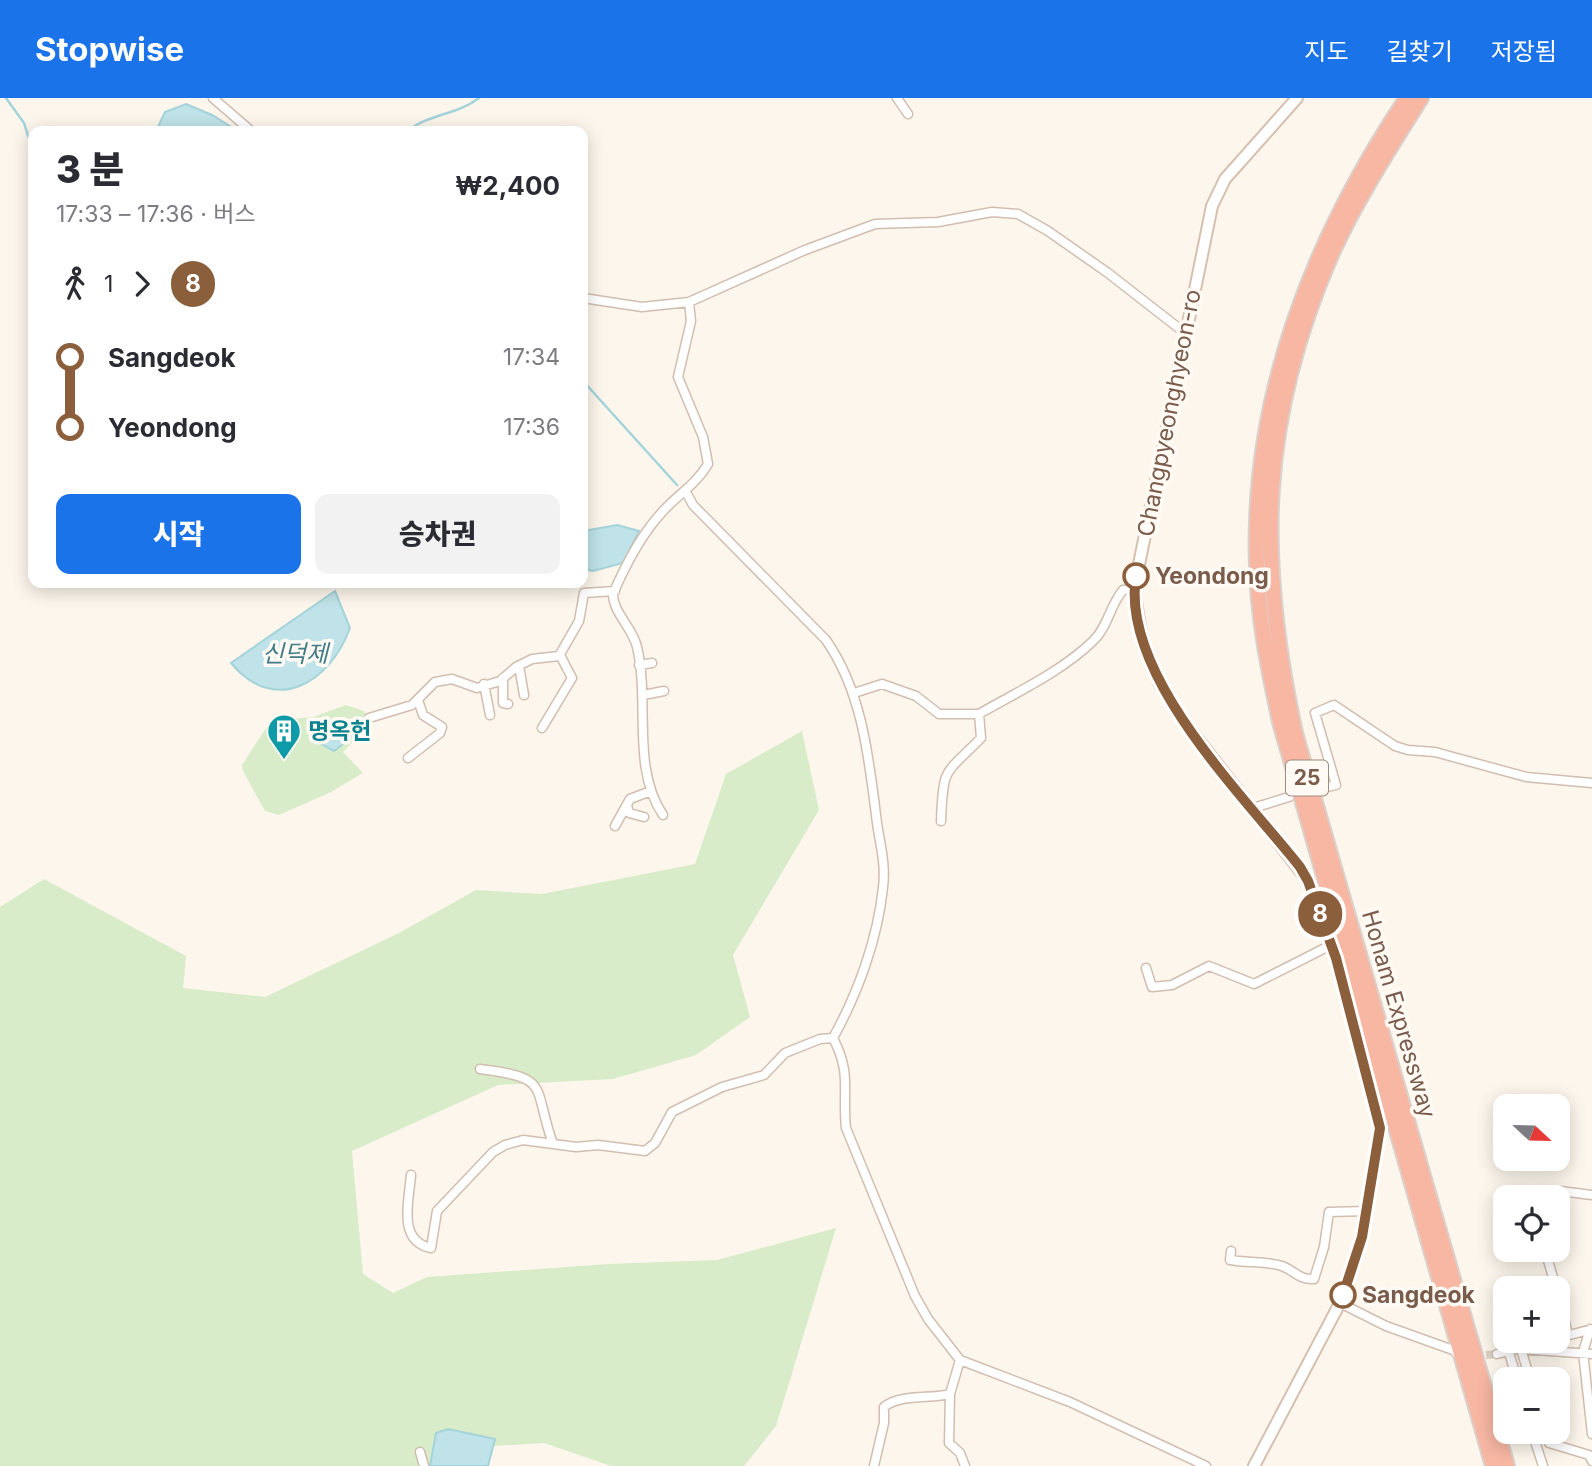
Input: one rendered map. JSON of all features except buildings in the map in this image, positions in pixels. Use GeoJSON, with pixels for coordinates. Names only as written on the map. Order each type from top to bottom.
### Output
{"type":"FeatureCollection","features":[{"type":"Feature","properties":{"kind":"highway","name":"Honam Expressway"},"geometry":{"type":"LineString","coordinates":[[1406,98],[1342,207],[1301,299],[1284,349],[1263,445],[1256,565],[1261,623],[1280,722],[1493,1466]]}},
{"type":"Feature","properties":{"kind":"highway","name":"Honam Expressway"},"geometry":{"type":"LineString","coordinates":[[1421,98],[1358,202],[1332,253],[1295,351],[1276,440],[1269,564],[1273,616],[1295,733],[1507,1466]]}},
{"type":"Feature","properties":{"kind":"main road","name":"Changpyeonghyeon-ro"},"geometry":{"type":"LineString","coordinates":[[1254,1466],[1340,1303],[1362,1237],[1380,1128],[1331,945],[1308,881],[1183,720],[1160,684],[1143,645],[1134,589],[1205,235],[1216,197],[1225,179],[1297,98]]}},
{"type":"Feature","properties":{"kind":"street"},"geometry":{"type":"LineString","coordinates":[[213,98],[245,126]]}},
{"type":"Feature","properties":{"kind":"street"},"geometry":{"type":"LineString","coordinates":[[897,98],[908,114]]}},
{"type":"Feature","properties":{"kind":"street"},"geometry":{"type":"LineString","coordinates":[[588,299],[642,307],[689,302],[805,250],[875,224],[938,222],[992,212],[1018,214],[1048,231],[1185,332]]}},
{"type":"Feature","properties":{"kind":"street"},"geometry":{"type":"LineString","coordinates":[[663,815],[651,791],[646,761],[643,695],[637,646],[628,624],[613,604],[615,591],[650,527],[665,509],[686,492],[709,464],[703,437],[678,377],[691,321],[689,302]]}},
{"type":"Feature","properties":{"kind":"street"},"geometry":{"type":"LineString","coordinates":[[686,492],[693,505],[826,640],[843,665],[854,693],[873,780],[883,854],[883,887],[867,963],[833,1038],[846,1070],[843,1106],[846,1128],[915,1296],[928,1319],[960,1360],[1070,1402],[1206,1466]]}},
{"type":"Feature","properties":{"kind":"street"},"geometry":{"type":"LineString","coordinates":[[854,693],[882,684],[916,696],[939,714],[979,713],[1045,677],[1094,641],[1105,626],[1114,600],[1123,590],[1134,589]]}},
{"type":"Feature","properties":{"kind":"street"},"geometry":{"type":"LineString","coordinates":[[560,655],[579,621],[584,593],[615,591]]}},
{"type":"Feature","properties":{"kind":"street"},"geometry":{"type":"LineString","coordinates":[[369,718],[418,700],[435,682],[452,679],[469,687],[484,684],[503,678],[533,659],[560,655]]}},
{"type":"Feature","properties":{"kind":"street"},"geometry":{"type":"LineString","coordinates":[[542,728],[572,678],[560,655]]}},
{"type":"Feature","properties":{"kind":"street"},"geometry":{"type":"LineString","coordinates":[[639,665],[652,663]]}},
{"type":"Feature","properties":{"kind":"street"},"geometry":{"type":"LineString","coordinates":[[519,666],[524,695]]}},
{"type":"Feature","properties":{"kind":"street"},"geometry":{"type":"LineString","coordinates":[[503,678],[503,704],[508,704]]}},
{"type":"Feature","properties":{"kind":"street"},"geometry":{"type":"LineString","coordinates":[[484,684],[490,715]]}},
{"type":"Feature","properties":{"kind":"street"},"geometry":{"type":"LineString","coordinates":[[643,695],[664,691]]}},
{"type":"Feature","properties":{"kind":"street"},"geometry":{"type":"LineString","coordinates":[[408,758],[440,733],[442,727],[423,715],[418,700]]}},
{"type":"Feature","properties":{"kind":"street"},"geometry":{"type":"LineString","coordinates":[[1323,788],[1336,785],[1315,713],[1334,705],[1395,746],[1434,752],[1503,772],[1592,783]]}},
{"type":"Feature","properties":{"kind":"street"},"geometry":{"type":"LineString","coordinates":[[941,821],[942,780],[952,764],[981,738],[979,713]]}},
{"type":"Feature","properties":{"kind":"street"},"geometry":{"type":"LineString","coordinates":[[615,826],[630,799],[651,791]]}},
{"type":"Feature","properties":{"kind":"street"},"geometry":{"type":"LineString","coordinates":[[1253,808],[1289,797]]}},
{"type":"Feature","properties":{"kind":"street"},"geometry":{"type":"LineString","coordinates":[[627,805],[629,813],[644,817]]}},
{"type":"Feature","properties":{"kind":"street"},"geometry":{"type":"LineString","coordinates":[[1146,968],[1152,987],[1172,985],[1209,966],[1254,984],[1331,945]]}},
{"type":"Feature","properties":{"kind":"street"},"geometry":{"type":"LineString","coordinates":[[411,1175],[407,1221],[410,1236],[418,1245],[431,1248],[437,1211],[493,1152],[523,1140],[645,1151],[654,1143],[672,1112],[722,1087],[764,1075],[785,1053],[820,1038],[833,1038]]}},
{"type":"Feature","properties":{"kind":"street"},"geometry":{"type":"LineString","coordinates":[[480,1069],[514,1073],[530,1079],[540,1093],[553,1144]]}},
{"type":"Feature","properties":{"kind":"street"},"geometry":{"type":"LineString","coordinates":[[1570,1192],[1592,1195]]}},
{"type":"Feature","properties":{"kind":"street"},"geometry":{"type":"LineString","coordinates":[[1231,1251],[1230,1260],[1270,1263],[1286,1267],[1303,1280],[1314,1279],[1324,1247],[1329,1212],[1367,1211]]}},
{"type":"Feature","properties":{"kind":"street"},"geometry":{"type":"LineString","coordinates":[[1340,1303],[1387,1326],[1453,1350],[1461,1357]]}},
{"type":"Feature","properties":{"kind":"street"},"geometry":{"type":"LineString","coordinates":[[1570,1334],[1591,1329],[1587,1353],[1592,1434]]}},
{"type":"Feature","properties":{"kind":"street"},"geometry":{"type":"LineString","coordinates":[[1497,1354],[1509,1353],[1513,1367]]}},
{"type":"Feature","properties":{"kind":"street"},"geometry":{"type":"LineString","coordinates":[[960,1360],[950,1394],[949,1443],[960,1453],[965,1466]]}},
{"type":"Feature","properties":{"kind":"street"},"geometry":{"type":"LineString","coordinates":[[874,1466],[884,1423],[884,1407],[888,1403],[950,1394]]}},
{"type":"Feature","properties":{"kind":"street"},"geometry":{"type":"LineString","coordinates":[[1536,1444],[1543,1466]]}},
{"type":"Feature","properties":{"kind":"street"},"geometry":{"type":"LineString","coordinates":[[1552,1444],[1589,1455],[1592,1461]]}},
{"type":"Feature","properties":{"kind":"street"},"geometry":{"type":"LineString","coordinates":[[420,1452],[424,1466]]}},
{"type":"Feature","properties":{"kind":"green space"},"geometry":{"type":"Polygon","coordinates":[[[346,705],[364,711],[369,718],[365,730],[343,752],[363,773],[331,792],[279,815],[265,811],[242,765],[268,725],[277,720],[313,717],[346,705]]]}},
{"type":"Feature","properties":{"kind":"green space"},"geometry":{"type":"Polygon","coordinates":[[[802,731],[819,810],[733,955],[750,1017],[696,1055],[613,1079],[498,1085],[352,1151],[363,1274],[393,1293],[427,1277],[608,1264],[717,1260],[836,1228],[776,1426],[744,1466],[611,1466],[544,1443],[446,1449],[449,1466],[0,1466],[0,907],[44,879],[186,956],[183,988],[265,997],[399,933],[476,890],[542,894],[695,864],[726,774],[802,731]]]}},
{"type":"Feature","properties":{"kind":"water"},"geometry":{"type":"Polygon","coordinates":[[[186,104],[230,126],[158,126],[165,112],[186,104]]]}},
{"type":"Feature","properties":{"kind":"water"},"geometry":{"type":"Polygon","coordinates":[[[617,525],[639,531],[623,563],[593,571],[588,570],[588,530],[617,525]]]}},
{"type":"Feature","properties":{"kind":"water","name":"신덕제"},"geometry":{"type":"Polygon","coordinates":[[[335,591],[350,628],[329,664],[315,677],[300,686],[283,690],[265,688],[248,679],[231,663],[335,591]]]}},
{"type":"Feature","properties":{"kind":"water"},"geometry":{"type":"Polygon","coordinates":[[[346,720],[358,720],[365,727],[334,751],[316,741],[334,725],[346,720]]]}},
{"type":"Feature","properties":{"kind":"water"},"geometry":{"type":"Polygon","coordinates":[[[448,1429],[495,1439],[488,1466],[430,1466],[436,1433],[448,1429]]]}},
{"type":"Feature","properties":{"kind":"waterway"},"geometry":{"type":"LineString","coordinates":[[6,98],[24,123],[28,135]]}},
{"type":"Feature","properties":{"kind":"waterway"},"geometry":{"type":"LineString","coordinates":[[415,126],[479,98]]}},
{"type":"Feature","properties":{"kind":"waterway"},"geometry":{"type":"LineString","coordinates":[[588,387],[677,485]]}},
{"type":"Feature","properties":{"kind":"tunnel"},"geometry":{"type":"LineString","coordinates":[[1474,1356],[1497,1354]]}},
{"type":"Feature","properties":{"kind":"bus line","name":"8"},"geometry":{"type":"LineString","coordinates":[[1136,576],[1134,589],[1143,645],[1160,684],[1183,720],[1300,867],[1308,881],[1336,958],[1372,1088],[1380,1128],[1362,1237],[1343,1295]]}},
{"type":"Feature","properties":{"kind":"place","name":"Yeondong"},"geometry":{"type":"Point","coordinates":[1136,576]}},
{"type":"Feature","properties":{"kind":"place","name":"명옥헌"},"geometry":{"type":"Point","coordinates":[284,761]}},
{"type":"Feature","properties":{"kind":"place","name":"Sangdeok"},"geometry":{"type":"Point","coordinates":[1343,1295]}}]}
